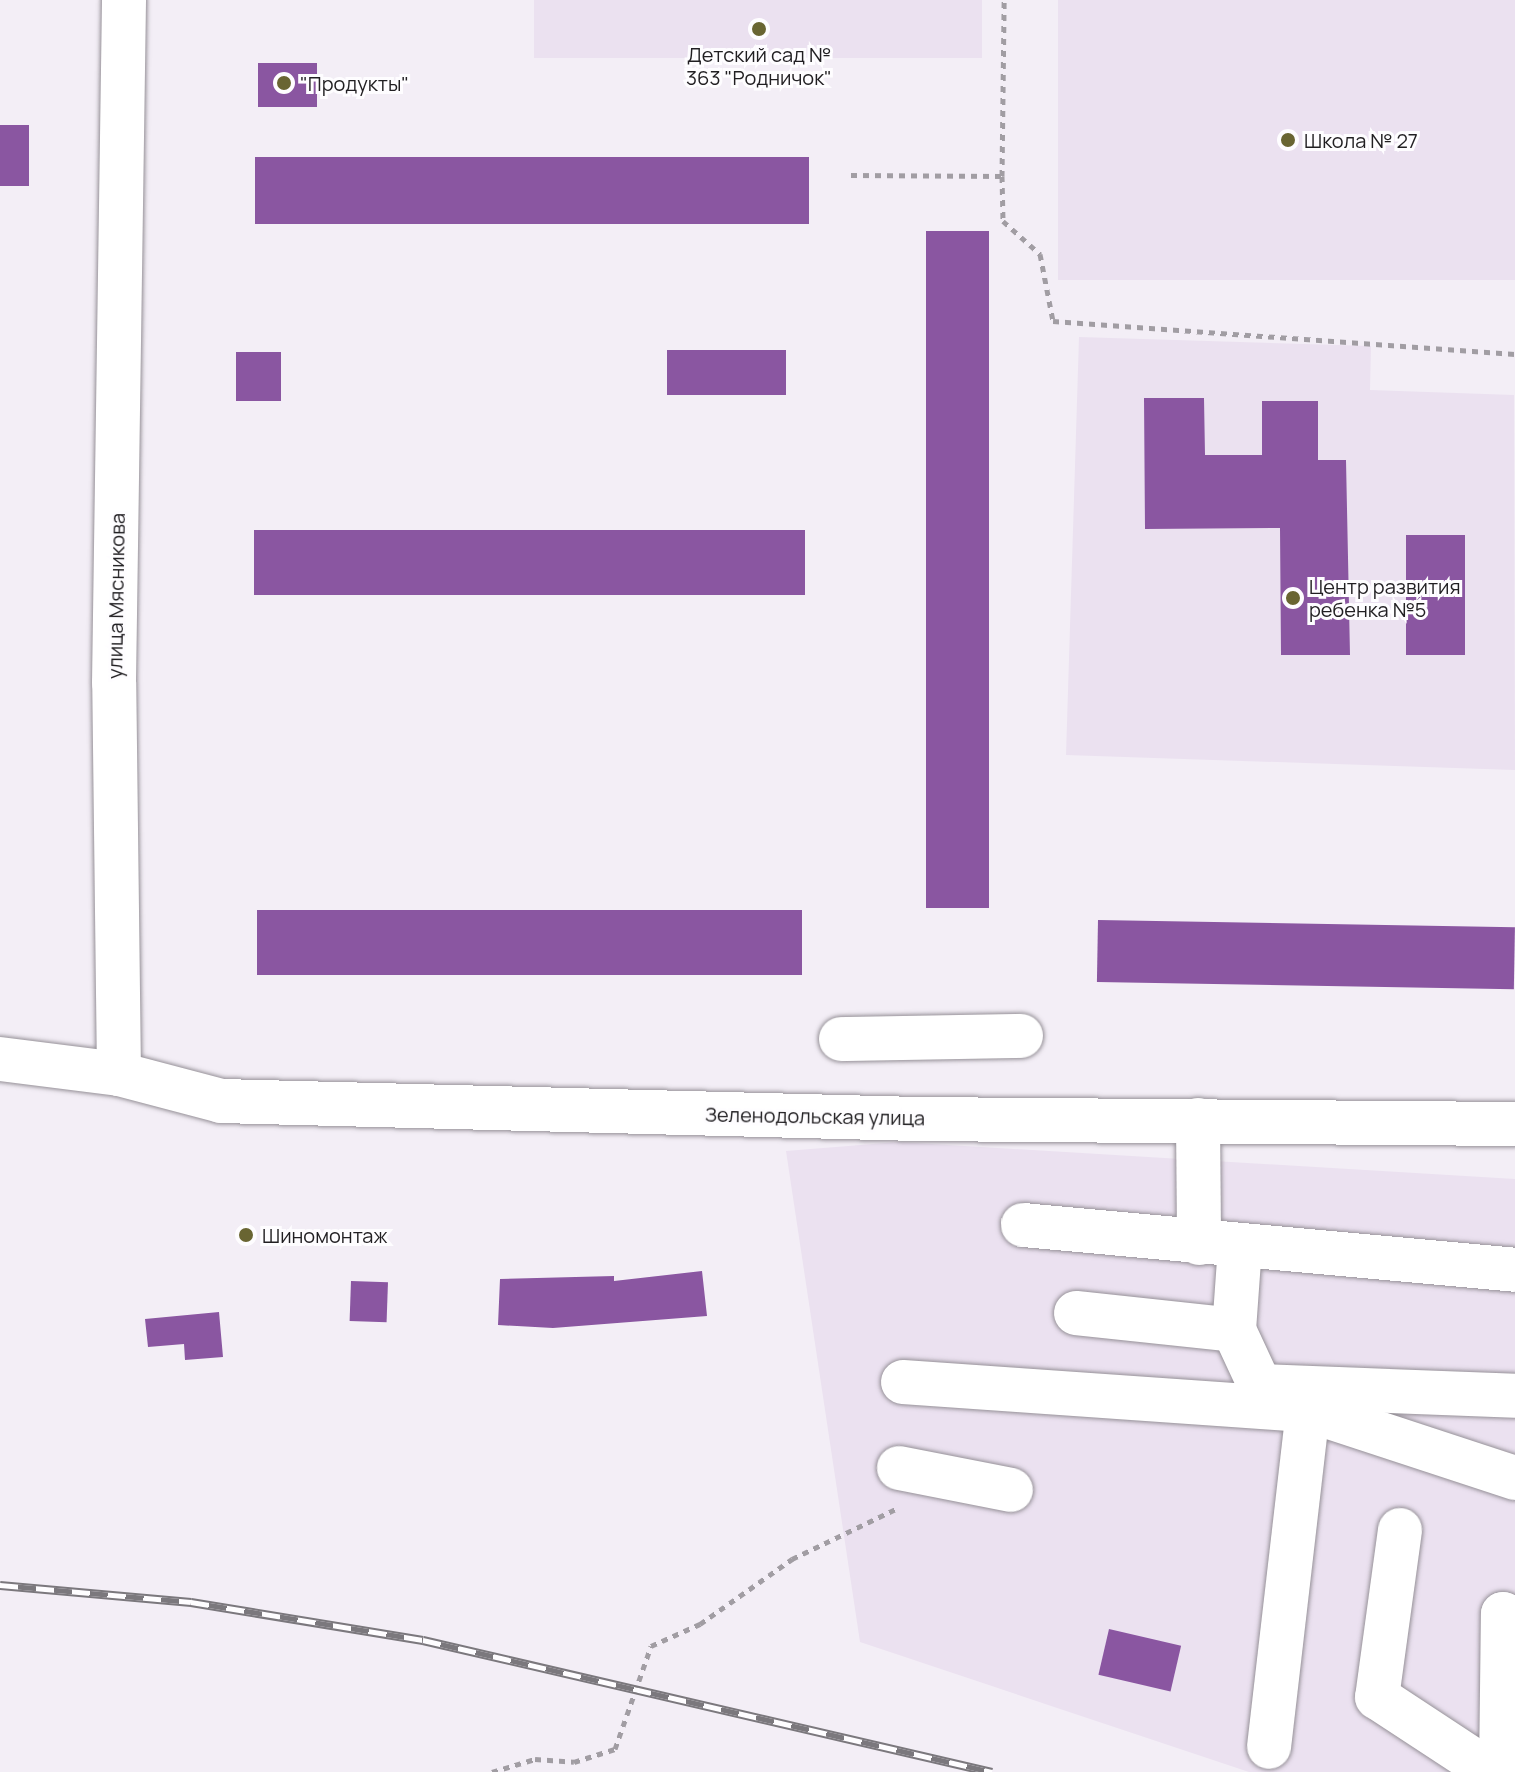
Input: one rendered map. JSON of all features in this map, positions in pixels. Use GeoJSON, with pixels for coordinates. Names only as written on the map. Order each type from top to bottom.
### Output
{"type":"FeatureCollection","features":[{"type":"Feature","properties":{"kind":"street","name":"улица Мясникова"},"geometry":{"type":"LineString","coordinates":[[119,1074],[114,715],[124,0]]}},
{"type":"Feature","properties":{"kind":"street"},"geometry":{"type":"LineString","coordinates":[[841,1039],[1021,1036]]}},
{"type":"Feature","properties":{"kind":"street"},"geometry":{"type":"LineString","coordinates":[[0,1059],[119,1074]]}},
{"type":"Feature","properties":{"kind":"street","name":"Зеленодольская улица"},"geometry":{"type":"LineString","coordinates":[[119,1074],[221,1101],[1515,1124]]}},
{"type":"Feature","properties":{"kind":"street"},"geometry":{"type":"LineString","coordinates":[[1198,1120],[1234,1330],[1260,1386],[1515,1396]]}},
{"type":"Feature","properties":{"kind":"street"},"geometry":{"type":"LineString","coordinates":[[1023,1225],[1515,1270]]}},
{"type":"Feature","properties":{"kind":"street"},"geometry":{"type":"LineString","coordinates":[[1076,1313],[1234,1330]]}},
{"type":"Feature","properties":{"kind":"street"},"geometry":{"type":"LineString","coordinates":[[903,1382],[1308,1410],[1515,1478]]}},
{"type":"Feature","properties":{"kind":"street"},"geometry":{"type":"LineString","coordinates":[[1269,1747],[1308,1410]]}},
{"type":"Feature","properties":{"kind":"street"},"geometry":{"type":"LineString","coordinates":[[898,1488],[1011,1490]]}},
{"type":"Feature","properties":{"kind":"street"},"geometry":{"type":"LineString","coordinates":[[1400,1530],[1377,1697],[1491,1772]]}},
{"type":"Feature","properties":{"kind":"street"},"geometry":{"type":"LineString","coordinates":[[1501,1772],[1503,1614],[1515,1619]]}},
{"type":"Feature","properties":{"kind":"path"},"geometry":{"type":"LineString","coordinates":[[1004,0],[1003,221],[1040,254],[1053,321],[1515,354]]}},
{"type":"Feature","properties":{"kind":"path"},"geometry":{"type":"LineString","coordinates":[[851,175],[1002,176]]}},
{"type":"Feature","properties":{"kind":"path"},"geometry":{"type":"LineString","coordinates":[[492,1772],[535,1759],[574,1762],[615,1749],[651,1646],[700,1624],[898,1488]]}},
{"type":"Feature","properties":{"kind":"shaded area","name":"Детский сад № 363 \"Родничок\""},"geometry":{"type":"Polygon","coordinates":[[[534,0],[982,0],[982,58],[534,58],[534,0]]]}},
{"type":"Feature","properties":{"kind":"shaded area","name":"Школа № 27"},"geometry":{"type":"Polygon","coordinates":[[[1058,0],[1515,0],[1515,280],[1058,280],[1058,0]]]}},
{"type":"Feature","properties":{"kind":"shaded area","name":"Центр развития ребенка №5"},"geometry":{"type":"Polygon","coordinates":[[[1079,337],[1371,346],[1370,390],[1514,395],[1515,770],[1066,755],[1079,337]]]}},
{"type":"Feature","properties":{"kind":"shaded area"},"geometry":{"type":"Polygon","coordinates":[[[898,1142],[1515,1179],[1515,1772],[1249,1772],[860,1642],[786,1151],[898,1142]]]}},
{"type":"Feature","properties":{"kind":"building"},"geometry":{"type":"Polygon","coordinates":[[[258,63],[317,63],[317,107],[258,107],[258,63]]]}},
{"type":"Feature","properties":{"kind":"building"},"geometry":{"type":"Polygon","coordinates":[[[0,125],[29,125],[29,186],[0,186],[0,125]]]}},
{"type":"Feature","properties":{"kind":"building"},"geometry":{"type":"Polygon","coordinates":[[[255,157],[809,157],[809,224],[255,224],[255,157]]]}},
{"type":"Feature","properties":{"kind":"building"},"geometry":{"type":"Polygon","coordinates":[[[926,231],[989,231],[989,908],[926,908],[926,231]]]}},
{"type":"Feature","properties":{"kind":"building"},"geometry":{"type":"Polygon","coordinates":[[[667,350],[786,350],[786,395],[667,395],[667,350]]]}},
{"type":"Feature","properties":{"kind":"building"},"geometry":{"type":"Polygon","coordinates":[[[236,352],[281,352],[281,401],[236,401],[236,352]]]}},
{"type":"Feature","properties":{"kind":"building"},"geometry":{"type":"Polygon","coordinates":[[[1144,398],[1204,398],[1205,455],[1262,455],[1262,401],[1318,401],[1318,460],[1346,460],[1350,655],[1281,655],[1280,528],[1145,529],[1144,398]]]}},
{"type":"Feature","properties":{"kind":"building"},"geometry":{"type":"Polygon","coordinates":[[[254,530],[805,530],[805,595],[254,595],[254,530]]]}},
{"type":"Feature","properties":{"kind":"building"},"geometry":{"type":"Polygon","coordinates":[[[1406,535],[1465,535],[1465,655],[1406,655],[1406,535]]]}},
{"type":"Feature","properties":{"kind":"building"},"geometry":{"type":"Polygon","coordinates":[[[257,910],[802,910],[802,975],[257,975],[257,910]]]}},
{"type":"Feature","properties":{"kind":"building"},"geometry":{"type":"Polygon","coordinates":[[[1098,920],[1515,927],[1514,989],[1097,982],[1098,920]]]}},
{"type":"Feature","properties":{"kind":"building"},"geometry":{"type":"Polygon","coordinates":[[[702,1271],[707,1316],[553,1328],[498,1325],[500,1279],[614,1276],[614,1281],[702,1271]]]}},
{"type":"Feature","properties":{"kind":"building"},"geometry":{"type":"Polygon","coordinates":[[[351,1281],[388,1282],[387,1322],[350,1321],[351,1281]]]}},
{"type":"Feature","properties":{"kind":"building"},"geometry":{"type":"Polygon","coordinates":[[[219,1312],[223,1357],[185,1360],[184,1344],[148,1347],[145,1319],[219,1312]]]}},
{"type":"Feature","properties":{"kind":"building"},"geometry":{"type":"Polygon","coordinates":[[[1109,1629],[1181,1646],[1171,1691],[1098,1675],[1109,1629]]]}},
{"type":"Feature","properties":{"kind":"railway"},"geometry":{"type":"LineString","coordinates":[[0,1585],[191,1602],[423,1640],[992,1772]]}},
{"type":"Feature","properties":{"kind":"place","name":"Детский сад № 363 \"Родничок\""},"geometry":{"type":"Point","coordinates":[759,29]}},
{"type":"Feature","properties":{"kind":"place","name":"\"Продукты\""},"geometry":{"type":"Point","coordinates":[284,83]}},
{"type":"Feature","properties":{"kind":"place","name":"Школа № 27"},"geometry":{"type":"Point","coordinates":[1288,140]}},
{"type":"Feature","properties":{"kind":"place","name":"Центр развития ребенка №5"},"geometry":{"type":"Point","coordinates":[1293,598]}},
{"type":"Feature","properties":{"kind":"place","name":"Шиномонтаж"},"geometry":{"type":"Point","coordinates":[246,1235]}}]}
